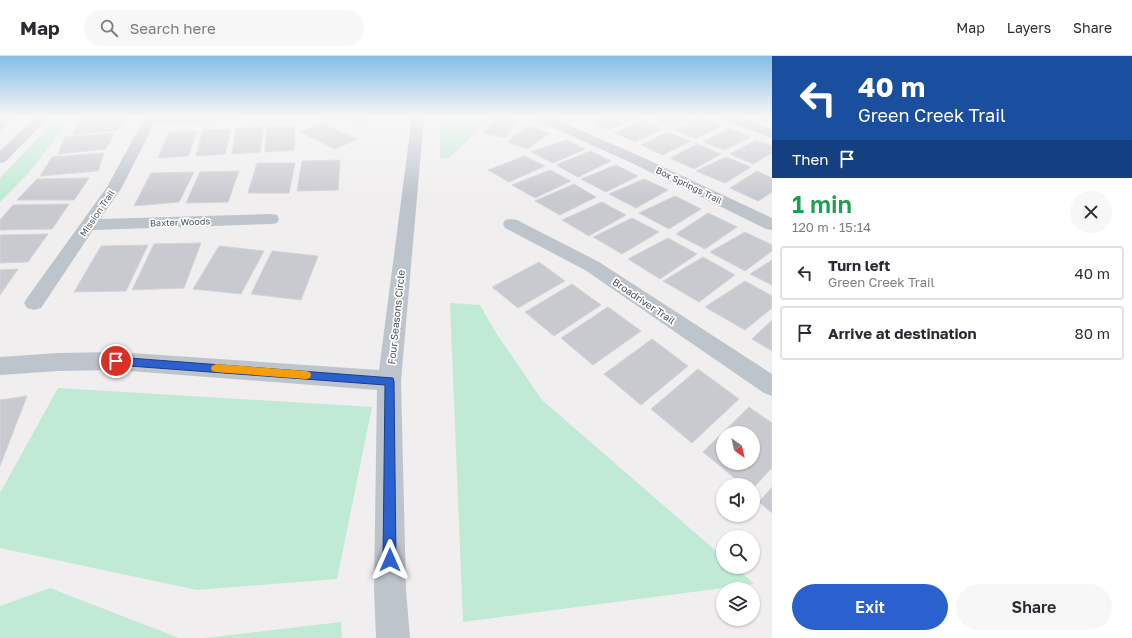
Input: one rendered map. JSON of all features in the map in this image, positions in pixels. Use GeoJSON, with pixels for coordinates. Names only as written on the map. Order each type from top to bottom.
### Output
{"type":"FeatureCollection","features":[{"type":"Feature","properties":{"kind":"street"},"geometry":{"type":"LineString","coordinates":[[0,159],[15,144]]}},
{"type":"Feature","properties":{"kind":"street","name":"Mission Trail"},"geometry":{"type":"LineString","coordinates":[[34,303],[114,187],[136,144]]}},
{"type":"Feature","properties":{"kind":"street","name":"Four Seasons Circle"},"geometry":{"type":"LineString","coordinates":[[392,638],[390,590],[390,381],[415,144]]}},
{"type":"Feature","properties":{"kind":"street","name":"Box Springs Trail"},"geometry":{"type":"LineString","coordinates":[[602,144],[772,225]]}},
{"type":"Feature","properties":{"kind":"street","name":"Baxter Woods"},"geometry":{"type":"LineString","coordinates":[[89,225],[271,219]]}},
{"type":"Feature","properties":{"kind":"street","name":"Broadriver Trail"},"geometry":{"type":"LineString","coordinates":[[511,224],[592,266],[772,386]]}},
{"type":"Feature","properties":{"kind":"street"},"geometry":{"type":"LineString","coordinates":[[0,366],[58,362],[116,361],[390,381]]}},
{"type":"Feature","properties":{"kind":"green space"},"geometry":{"type":"Polygon","coordinates":[[[33,144],[51,144],[25,177],[0,202],[0,178],[33,144]]]}},
{"type":"Feature","properties":{"kind":"green space"},"geometry":{"type":"Polygon","coordinates":[[[440,144],[464,144],[449,158],[440,158],[440,144]]]}},
{"type":"Feature","properties":{"kind":"green space"},"geometry":{"type":"Polygon","coordinates":[[[450,303],[480,305],[496,333],[542,400],[716,551],[716,574],[743,574],[752,582],[716,582],[716,589],[463,622],[450,303]]]}},
{"type":"Feature","properties":{"kind":"green space"},"geometry":{"type":"Polygon","coordinates":[[[58,388],[372,407],[337,579],[197,590],[0,548],[0,493],[58,388]]]}},
{"type":"Feature","properties":{"kind":"green space"},"geometry":{"type":"Polygon","coordinates":[[[50,588],[179,638],[0,638],[0,606],[50,588]]]}},
{"type":"Feature","properties":{"kind":"green space"},"geometry":{"type":"Polygon","coordinates":[[[341,622],[342,638],[205,638],[341,622]]]}},
{"type":"Feature","properties":{"kind":"building"},"geometry":{"type":"Polygon","coordinates":[[[62,144],[108,144],[106,149],[58,154],[62,144]]]}},
{"type":"Feature","properties":{"kind":"building"},"geometry":{"type":"Polygon","coordinates":[[[164,144],[192,144],[188,156],[158,158],[164,144]]]}},
{"type":"Feature","properties":{"kind":"building"},"geometry":{"type":"Polygon","coordinates":[[[199,144],[227,144],[225,154],[196,156],[199,144]]]}},
{"type":"Feature","properties":{"kind":"building"},"geometry":{"type":"Polygon","coordinates":[[[234,144],[261,144],[260,152],[232,154],[234,144]]]}},
{"type":"Feature","properties":{"kind":"building"},"geometry":{"type":"Polygon","coordinates":[[[266,144],[294,144],[294,150],[265,152],[266,144]]]}},
{"type":"Feature","properties":{"kind":"building"},"geometry":{"type":"Polygon","coordinates":[[[325,144],[346,144],[335,149],[325,144]]]}},
{"type":"Feature","properties":{"kind":"building"},"geometry":{"type":"Polygon","coordinates":[[[513,144],[534,144],[527,149],[513,144]]]}},
{"type":"Feature","properties":{"kind":"building"},"geometry":{"type":"Polygon","coordinates":[[[554,144],[575,144],[585,149],[553,163],[531,152],[554,144]]]}},
{"type":"Feature","properties":{"kind":"building"},"geometry":{"type":"Polygon","coordinates":[[[643,144],[684,144],[663,155],[641,145],[643,144]]]}},
{"type":"Feature","properties":{"kind":"building"},"geometry":{"type":"Polygon","coordinates":[[[697,144],[721,154],[694,169],[670,158],[697,144]]]}},
{"type":"Feature","properties":{"kind":"building"},"geometry":{"type":"Polygon","coordinates":[[[709,144],[736,144],[724,150],[709,144]]]}},
{"type":"Feature","properties":{"kind":"building"},"geometry":{"type":"Polygon","coordinates":[[[748,144],[767,144],[772,146],[772,153],[753,164],[730,154],[748,144]]]}},
{"type":"Feature","properties":{"kind":"building"},"geometry":{"type":"Polygon","coordinates":[[[590,151],[611,161],[578,177],[556,165],[590,151]]]}},
{"type":"Feature","properties":{"kind":"building"},"geometry":{"type":"Polygon","coordinates":[[[104,153],[98,171],[40,176],[52,157],[104,153]]]}},
{"type":"Feature","properties":{"kind":"building"},"geometry":{"type":"Polygon","coordinates":[[[525,156],[545,166],[509,182],[488,170],[525,156]]]}},
{"type":"Feature","properties":{"kind":"building"},"geometry":{"type":"Polygon","coordinates":[[[726,157],[751,167],[725,183],[696,171],[726,157]]]}},
{"type":"Feature","properties":{"kind":"building"},"geometry":{"type":"Polygon","coordinates":[[[340,160],[338,190],[297,191],[302,161],[340,160]]]}},
{"type":"Feature","properties":{"kind":"building"},"geometry":{"type":"Polygon","coordinates":[[[257,163],[295,163],[289,193],[248,193],[257,163]]]}},
{"type":"Feature","properties":{"kind":"building"},"geometry":{"type":"Polygon","coordinates":[[[616,165],[638,176],[606,192],[581,179],[616,165]]]}},
{"type":"Feature","properties":{"kind":"building"},"geometry":{"type":"Polygon","coordinates":[[[550,170],[571,181],[535,198],[512,185],[550,170]]]}},
{"type":"Feature","properties":{"kind":"building"},"geometry":{"type":"Polygon","coordinates":[[[239,171],[228,202],[186,203],[200,172],[239,171]]]}},
{"type":"Feature","properties":{"kind":"building"},"geometry":{"type":"Polygon","coordinates":[[[757,171],[772,178],[772,192],[758,201],[730,188],[757,171]]]}},
{"type":"Feature","properties":{"kind":"building"},"geometry":{"type":"Polygon","coordinates":[[[194,172],[179,202],[134,206],[151,173],[194,172]]]}},
{"type":"Feature","properties":{"kind":"building"},"geometry":{"type":"Polygon","coordinates":[[[89,178],[74,200],[17,200],[37,179],[89,178]]]}},
{"type":"Feature","properties":{"kind":"building"},"geometry":{"type":"Polygon","coordinates":[[[644,179],[668,190],[636,208],[609,194],[644,179]]]}},
{"type":"Feature","properties":{"kind":"building"},"geometry":{"type":"Polygon","coordinates":[[[574,184],[596,197],[560,215],[535,201],[574,184]]]}},
{"type":"Feature","properties":{"kind":"building"},"geometry":{"type":"Polygon","coordinates":[[[675,196],[701,209],[669,229],[639,213],[675,196]]]}},
{"type":"Feature","properties":{"kind":"building"},"geometry":{"type":"Polygon","coordinates":[[[602,202],[626,215],[589,236],[562,220],[602,202]]]}},
{"type":"Feature","properties":{"kind":"building"},"geometry":{"type":"Polygon","coordinates":[[[69,204],[52,229],[0,230],[0,220],[13,205],[69,204]]]}},
{"type":"Feature","properties":{"kind":"building"},"geometry":{"type":"Polygon","coordinates":[[[708,213],[737,227],[705,249],[676,234],[708,213]]]}},
{"type":"Feature","properties":{"kind":"building"},"geometry":{"type":"Polygon","coordinates":[[[632,218],[659,232],[622,254],[593,237],[632,218]]]}},
{"type":"Feature","properties":{"kind":"building"},"geometry":{"type":"Polygon","coordinates":[[[745,232],[772,245],[772,251],[745,271],[710,252],[745,232]]]}},
{"type":"Feature","properties":{"kind":"building"},"geometry":{"type":"Polygon","coordinates":[[[48,234],[28,262],[0,263],[0,235],[48,234]]]}},
{"type":"Feature","properties":{"kind":"building"},"geometry":{"type":"Polygon","coordinates":[[[668,238],[697,254],[660,279],[628,259],[668,238]]]}},
{"type":"Feature","properties":{"kind":"building"},"geometry":{"type":"Polygon","coordinates":[[[201,243],[184,288],[132,290],[154,244],[201,243]]]}},
{"type":"Feature","properties":{"kind":"building"},"geometry":{"type":"Polygon","coordinates":[[[148,245],[126,291],[74,292],[101,246],[148,245]]]}},
{"type":"Feature","properties":{"kind":"building"},"geometry":{"type":"Polygon","coordinates":[[[219,246],[264,251],[241,294],[193,289],[219,246]]]}},
{"type":"Feature","properties":{"kind":"building"},"geometry":{"type":"Polygon","coordinates":[[[272,251],[318,256],[301,300],[251,294],[272,251]]]}},
{"type":"Feature","properties":{"kind":"building"},"geometry":{"type":"Polygon","coordinates":[[[703,257],[735,275],[699,302],[663,281],[703,257]]]}},
{"type":"Feature","properties":{"kind":"building"},"geometry":{"type":"Polygon","coordinates":[[[772,260],[772,285],[750,274],[772,260]]]}},
{"type":"Feature","properties":{"kind":"building"},"geometry":{"type":"Polygon","coordinates":[[[539,262],[565,281],[518,308],[492,287],[539,262]]]}},
{"type":"Feature","properties":{"kind":"building"},"geometry":{"type":"Polygon","coordinates":[[[18,269],[0,295],[0,270],[18,269]]]}},
{"type":"Feature","properties":{"kind":"building"},"geometry":{"type":"Polygon","coordinates":[[[745,281],[772,296],[772,308],[745,330],[705,307],[745,281]]]}},
{"type":"Feature","properties":{"kind":"building"},"geometry":{"type":"Polygon","coordinates":[[[572,284],[601,305],[554,336],[525,312],[572,284]]]}},
{"type":"Feature","properties":{"kind":"building"},"geometry":{"type":"Polygon","coordinates":[[[608,307],[641,331],[593,365],[561,338],[608,307]]]}},
{"type":"Feature","properties":{"kind":"building"},"geometry":{"type":"Polygon","coordinates":[[[772,320],[772,351],[752,339],[772,320]]]}},
{"type":"Feature","properties":{"kind":"building"},"geometry":{"type":"Polygon","coordinates":[[[652,339],[688,366],[641,405],[604,374],[652,339]]]}},
{"type":"Feature","properties":{"kind":"building"},"geometry":{"type":"Polygon","coordinates":[[[698,369],[739,399],[692,443],[651,409],[698,369]]]}},
{"type":"Feature","properties":{"kind":"building"},"geometry":{"type":"Polygon","coordinates":[[[27,396],[0,466],[0,400],[27,396]]]}},
{"type":"Feature","properties":{"kind":"building"},"geometry":{"type":"Polygon","coordinates":[[[749,407],[772,423],[772,468],[760,481],[760,478],[735,478],[725,470],[760,470],[760,426],[730,426],[749,407]]]}},
{"type":"Feature","properties":{"kind":"building"},"geometry":{"type":"Polygon","coordinates":[[[716,439],[716,463],[703,452],[716,439]]]}},
{"type":"Feature","properties":{"kind":"building"},"geometry":{"type":"Polygon","coordinates":[[[772,487],[772,513],[760,503],[760,501],[772,487]]]}},
{"type":"Feature","properties":{"kind":"slow traffic"},"geometry":{"type":"LineString","coordinates":[[216,368],[306,375]]}},
{"type":"Feature","properties":{"kind":"route"},"geometry":{"type":"LineString","coordinates":[[116,361],[390,381],[390,560]]}}]}
